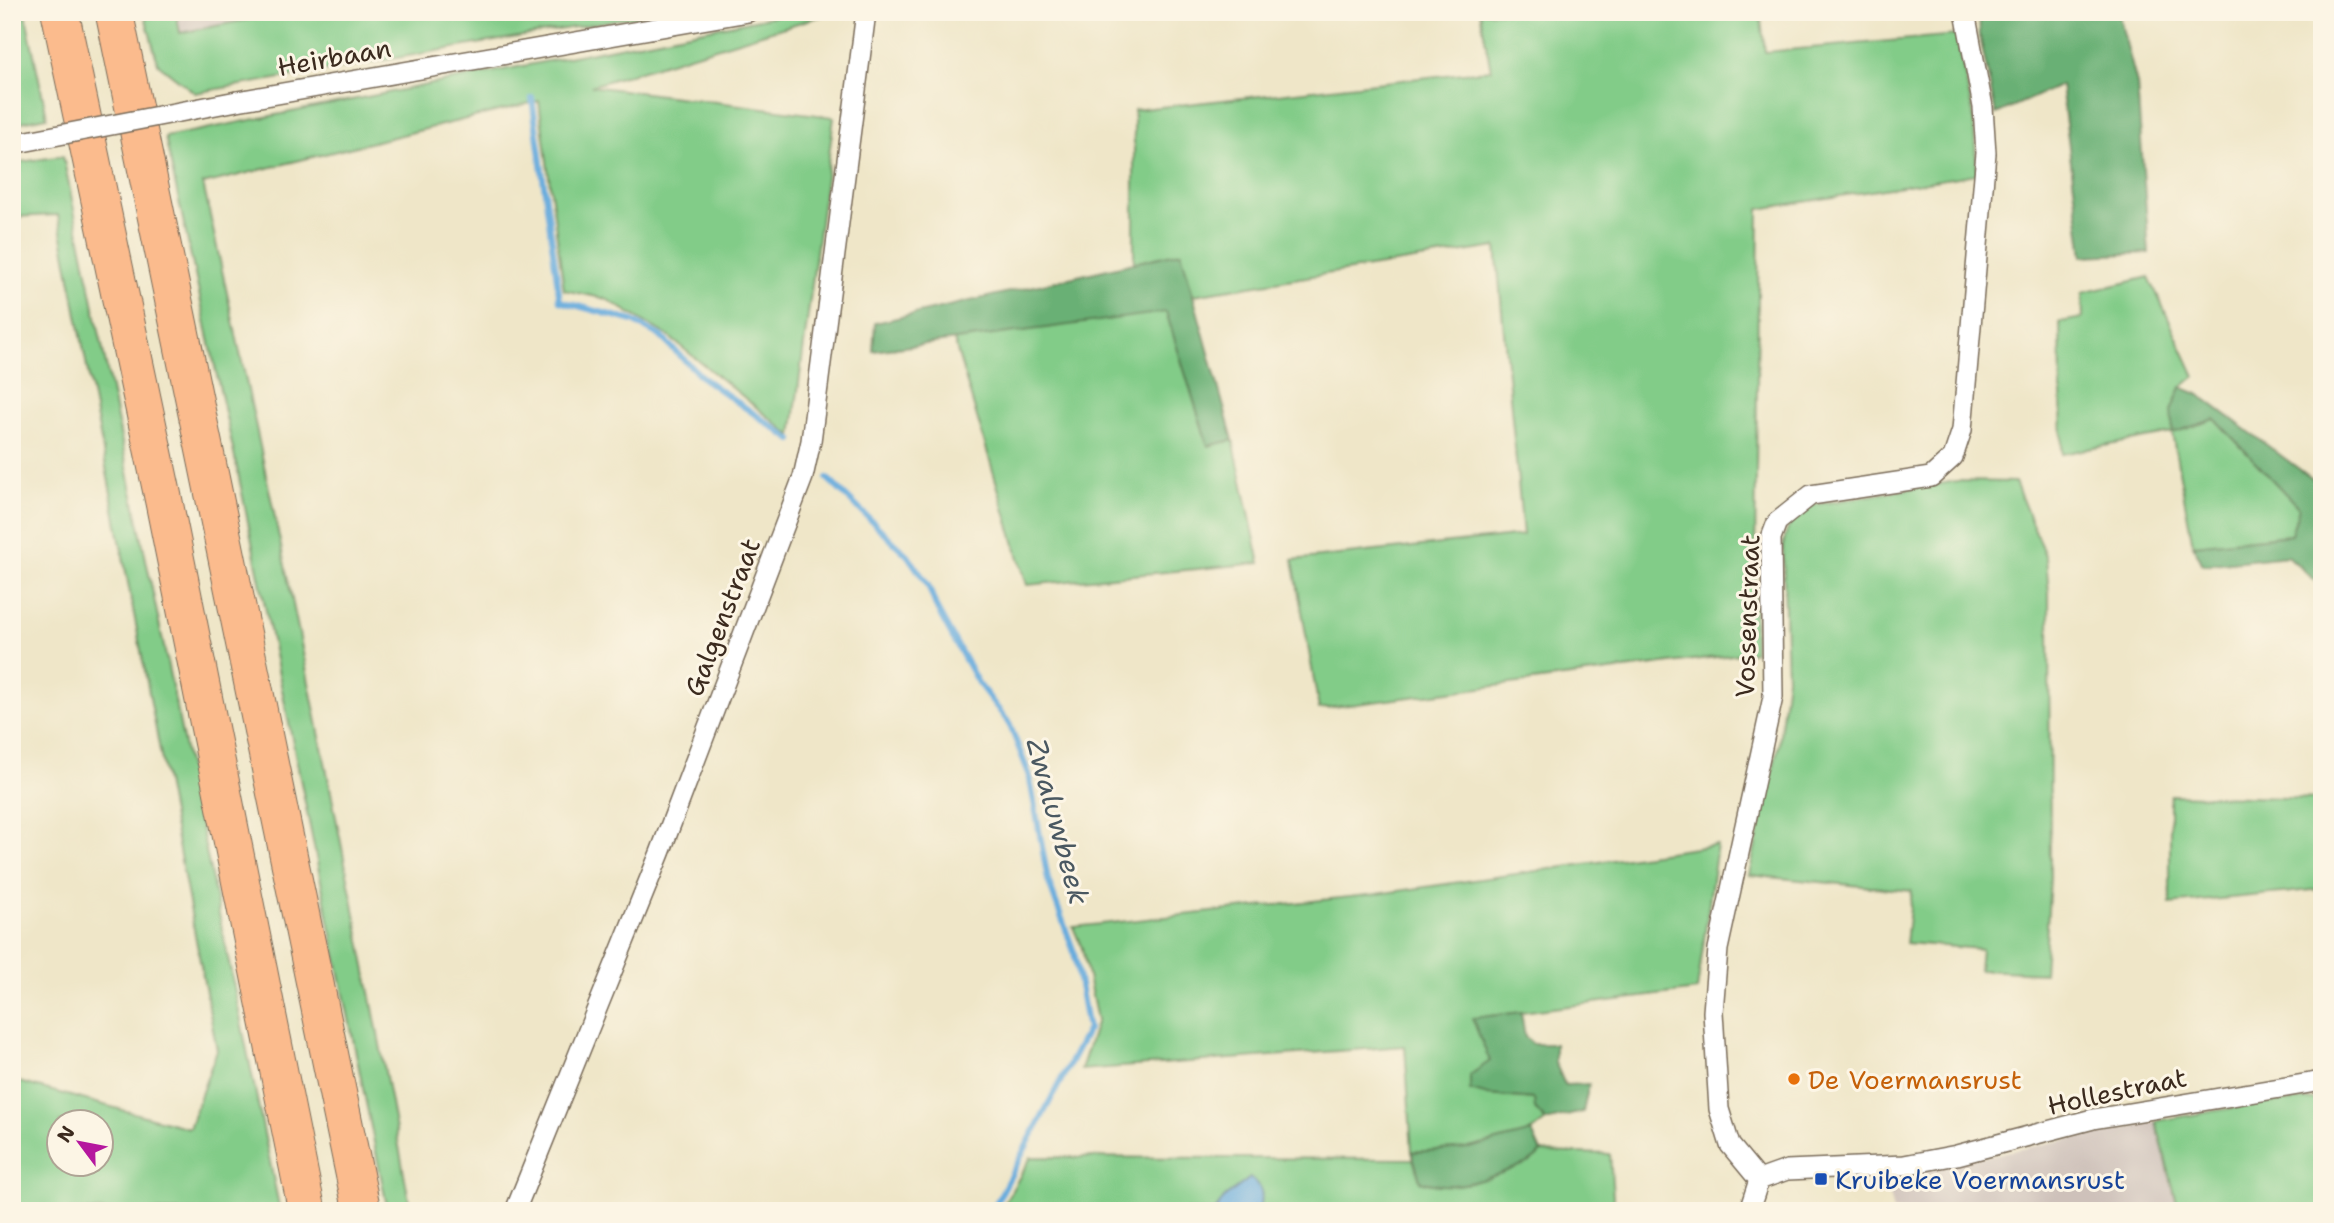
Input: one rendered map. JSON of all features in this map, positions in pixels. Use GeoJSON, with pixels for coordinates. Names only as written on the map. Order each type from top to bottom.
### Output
{"type":"FeatureCollection","features":[{"type":"Feature","properties":{"kind":"highway"},"geometry":{"type":"LineString","coordinates":[[60,12],[161,489],[307,1211]]}},
{"type":"Feature","properties":{"kind":"highway"},"geometry":{"type":"LineString","coordinates":[[114,12],[362,1211]]}},
{"type":"Feature","properties":{"kind":"street","name":"Heirbaan"},"geometry":{"type":"LineString","coordinates":[[12,144],[237,101],[748,12]]}},
{"type":"Feature","properties":{"kind":"street","name":"Galgenstraat"},"geometry":{"type":"LineString","coordinates":[[515,1211],[660,853],[803,477],[815,415],[866,12]]}},
{"type":"Feature","properties":{"kind":"street","name":"Vossenstraat"},"geometry":{"type":"LineString","coordinates":[[1759,1180],[1730,1145],[1719,1109],[1713,1012],[1718,949],[1773,696],[1771,538],[1777,522],[1811,495],[1931,477],[1953,457],[1962,430],[1986,153],[1983,107],[1965,12]]}},
{"type":"Feature","properties":{"kind":"street","name":"Hollestraat"},"geometry":{"type":"LineString","coordinates":[[1759,1180],[1787,1170],[1904,1165],[1957,1155],[2093,1119],[2322,1081]]}},
{"type":"Feature","properties":{"kind":"street"},"geometry":{"type":"LineString","coordinates":[[1749,1211],[1759,1180]]}},
{"type":"Feature","properties":{"kind":"shaded area"},"geometry":{"type":"Polygon","coordinates":[[[176,12],[287,12],[180,33],[176,12]]]}},
{"type":"Feature","properties":{"kind":"shaded area"},"geometry":{"type":"Polygon","coordinates":[[[2156,1121],[2179,1211],[1893,1211],[1885,1177],[2156,1121]]]}},
{"type":"Feature","properties":{"kind":"green space"},"geometry":{"type":"Polygon","coordinates":[[[12,12],[25,12],[47,117],[12,124],[12,12]]]}},
{"type":"Feature","properties":{"kind":"green space"},"geometry":{"type":"Polygon","coordinates":[[[144,12],[176,12],[180,33],[287,12],[661,12],[195,93],[158,64],[144,12]]]}},
{"type":"Feature","properties":{"kind":"green space"},"geometry":{"type":"Polygon","coordinates":[[[795,12],[834,12],[591,86],[834,117],[792,436],[668,336],[606,299],[564,290],[539,101],[203,184],[312,696],[411,1211],[388,1211],[236,463],[165,137],[795,12]]]}},
{"type":"Feature","properties":{"kind":"green space"},"geometry":{"type":"Polygon","coordinates":[[[1480,12],[1760,12],[1765,52],[1956,35],[1973,113],[1977,174],[1759,209],[1754,652],[1319,709],[1293,560],[1523,535],[1496,247],[1193,295],[1181,252],[1134,263],[1134,110],[1491,70],[1480,12]]]}},
{"type":"Feature","properties":{"kind":"green space"},"geometry":{"type":"Polygon","coordinates":[[[1979,12],[2118,12],[2137,84],[2149,253],[2083,256],[2061,85],[1996,114],[1980,37],[1979,12]]]}},
{"type":"Feature","properties":{"kind":"green space"},"geometry":{"type":"Polygon","coordinates":[[[63,156],[280,1211],[12,1211],[12,1080],[115,1108],[46,1108],[46,1178],[116,1178],[116,1108],[189,1128],[217,1050],[58,215],[12,217],[12,163],[63,156]]]}},
{"type":"Feature","properties":{"kind":"green space"},"geometry":{"type":"Polygon","coordinates":[[[1181,252],[1233,440],[1208,446],[1166,312],[873,351],[875,323],[1181,252]]]}},
{"type":"Feature","properties":{"kind":"green space"},"geometry":{"type":"Polygon","coordinates":[[[2149,277],[2195,376],[2181,388],[2173,433],[2215,419],[2299,508],[2291,535],[2193,545],[2172,433],[2062,454],[2060,322],[2083,318],[2082,293],[2149,277]]]}},
{"type":"Feature","properties":{"kind":"green space"},"geometry":{"type":"Polygon","coordinates":[[[1166,311],[1208,445],[1233,440],[1260,563],[1027,585],[954,340],[1166,311]]]}},
{"type":"Feature","properties":{"kind":"green space"},"geometry":{"type":"Polygon","coordinates":[[[2181,387],[2198,394],[2322,486],[2322,587],[2288,556],[2203,565],[2193,545],[2291,535],[2299,508],[2215,419],[2173,433],[2171,411],[2181,387]]]}},
{"type":"Feature","properties":{"kind":"green space"},"geometry":{"type":"Polygon","coordinates":[[[1957,481],[2015,482],[2046,558],[2049,594],[2050,878],[2044,973],[1979,970],[1981,949],[1906,943],[1912,891],[1749,875],[1779,743],[1787,678],[1783,547],[1789,527],[1796,517],[1813,505],[1957,481]]]}},
{"type":"Feature","properties":{"kind":"green space"},"geometry":{"type":"Polygon","coordinates":[[[2170,795],[2322,799],[2322,889],[2170,904],[2170,795]]]}},
{"type":"Feature","properties":{"kind":"green space"},"geometry":{"type":"Polygon","coordinates":[[[1717,845],[1697,990],[1473,1018],[1490,1061],[1488,1095],[1535,1099],[1535,1109],[1546,1121],[1516,1138],[1482,1147],[1412,1152],[1405,1046],[1081,1070],[1097,1020],[1082,948],[1073,927],[1377,894],[1717,845]]]}},
{"type":"Feature","properties":{"kind":"green space"},"geometry":{"type":"Polygon","coordinates":[[[1521,1012],[1525,1037],[1533,1044],[1555,1044],[1555,1062],[1565,1085],[1589,1084],[1583,1112],[1546,1121],[1535,1109],[1534,1099],[1488,1095],[1470,1090],[1470,1075],[1490,1061],[1472,1018],[1521,1012]]]}},
{"type":"Feature","properties":{"kind":"green space"},"geometry":{"type":"Polygon","coordinates":[[[2322,1099],[2322,1211],[2179,1211],[2156,1121],[2255,1104],[2322,1099]]]}},
{"type":"Feature","properties":{"kind":"green space"},"geometry":{"type":"Polygon","coordinates":[[[1532,1132],[1541,1152],[1527,1163],[1465,1184],[1443,1185],[1420,1181],[1412,1152],[1469,1148],[1532,1132]]]}},
{"type":"Feature","properties":{"kind":"green space"},"geometry":{"type":"Polygon","coordinates":[[[1541,1152],[1610,1154],[1614,1211],[1000,1211],[1031,1157],[1413,1159],[1420,1181],[1454,1185],[1487,1178],[1526,1163],[1541,1152]]]}},
{"type":"Feature","properties":{"kind":"water"},"geometry":{"type":"Polygon","coordinates":[[[1250,1178],[1261,1192],[1260,1211],[1215,1211],[1225,1197],[1250,1178]]]}},
{"type":"Feature","properties":{"kind":"waterway","name":"Zwaluwbeek"},"geometry":{"type":"LineString","coordinates":[[532,98],[560,301],[633,321],[660,336],[704,379],[792,440]]}},
{"type":"Feature","properties":{"kind":"waterway","name":"Zwaluwbeek"},"geometry":{"type":"LineString","coordinates":[[827,478],[908,556],[928,585],[937,609],[978,683],[1009,723],[1029,774],[1048,880],[1074,952],[1088,1029],[992,1211]]}},
{"type":"Feature","properties":{"kind":"place","name":"De Voermansrust"},"geometry":{"type":"Point","coordinates":[1794,1079]}},
{"type":"Feature","properties":{"kind":"place","name":"Kruibeke Voermansrust"},"geometry":{"type":"Point","coordinates":[1821,1179]}}]}
